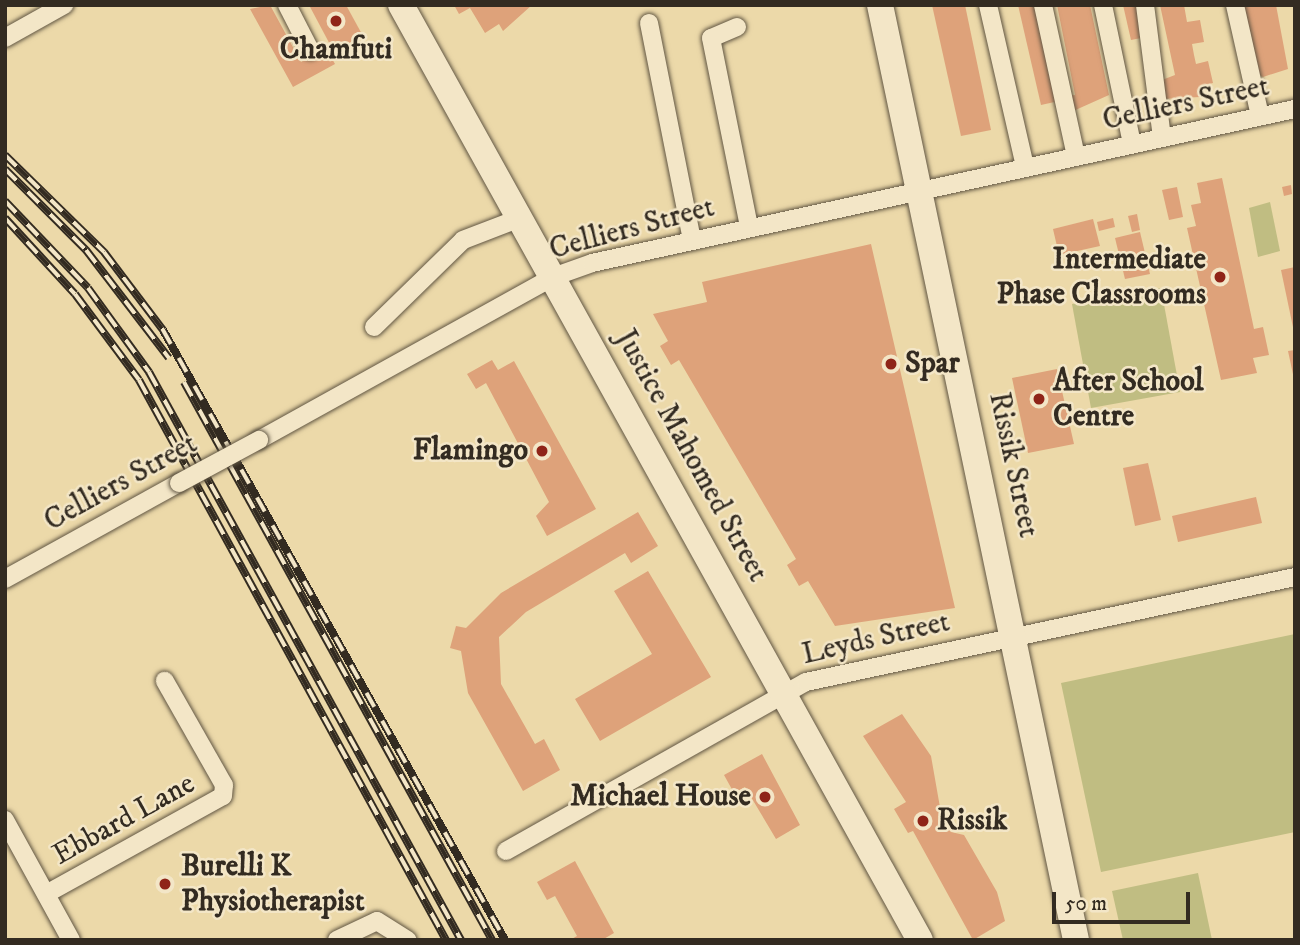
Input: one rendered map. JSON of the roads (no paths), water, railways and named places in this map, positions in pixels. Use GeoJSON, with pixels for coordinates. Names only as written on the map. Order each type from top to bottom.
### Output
{"type":"FeatureCollection","features":[{"type":"Feature","properties":{"kind":"main road","name":"Justice Mahomed Street"},"geometry":{"type":"LineString","coordinates":[[401,5],[920,940]]}},
{"type":"Feature","properties":{"kind":"main road","name":"Rissik Street"},"geometry":{"type":"LineString","coordinates":[[880,5],[1017,636],[1076,940]]}},
{"type":"Feature","properties":{"kind":"main road"},"geometry":{"type":"LineString","coordinates":[[1063,867],[1063,940]]}},
{"type":"Feature","properties":{"kind":"street"},"geometry":{"type":"LineString","coordinates":[[5,38],[64,5]]}},
{"type":"Feature","properties":{"kind":"street"},"geometry":{"type":"LineString","coordinates":[[287,5],[310,50]]}},
{"type":"Feature","properties":{"kind":"street"},"geometry":{"type":"LineString","coordinates":[[988,5],[1025,167]]}},
{"type":"Feature","properties":{"kind":"street"},"geometry":{"type":"LineString","coordinates":[[1043,5],[1076,156]]}},
{"type":"Feature","properties":{"kind":"street"},"geometry":{"type":"LineString","coordinates":[[1103,5],[1132,144]]}},
{"type":"Feature","properties":{"kind":"street"},"geometry":{"type":"LineString","coordinates":[[1145,5],[1162,137]]}},
{"type":"Feature","properties":{"kind":"street"},"geometry":{"type":"LineString","coordinates":[[1235,5],[1260,116]]}},
{"type":"Feature","properties":{"kind":"street"},"geometry":{"type":"LineString","coordinates":[[649,23],[692,240]]}},
{"type":"Feature","properties":{"kind":"street"},"geometry":{"type":"LineString","coordinates":[[737,27],[711,35],[749,227]]}},
{"type":"Feature","properties":{"kind":"street","name":"Celliers Street"},"geometry":{"type":"LineString","coordinates":[[5,579],[553,277],[749,227],[1295,109]]}},
{"type":"Feature","properties":{"kind":"street"},"geometry":{"type":"LineString","coordinates":[[374,327],[463,240],[520,218]]}},
{"type":"Feature","properties":{"kind":"street","name":"Leyds Street"},"geometry":{"type":"LineString","coordinates":[[506,851],[783,691],[1017,636],[1295,577]]}},
{"type":"Feature","properties":{"kind":"street","name":"Ebbard Lane"},"geometry":{"type":"LineString","coordinates":[[46,894],[223,796],[224,786],[165,681]]}},
{"type":"Feature","properties":{"kind":"street"},"geometry":{"type":"LineString","coordinates":[[5,820],[71,940]]}},
{"type":"Feature","properties":{"kind":"street"},"geometry":{"type":"LineString","coordinates":[[337,940],[371,922],[387,923],[408,940]]}},
{"type":"Feature","properties":{"kind":"railway"},"geometry":{"type":"LineString","coordinates":[[5,155],[104,252],[163,330],[505,940]]}},
{"type":"Feature","properties":{"kind":"railway"},"geometry":{"type":"LineString","coordinates":[[5,169],[86,250],[169,358]]}},
{"type":"Feature","properties":{"kind":"railway"},"geometry":{"type":"LineString","coordinates":[[5,201],[88,288],[149,372],[461,940]]}},
{"type":"Feature","properties":{"kind":"railway"},"geometry":{"type":"LineString","coordinates":[[5,218],[75,294],[139,380],[446,940]]}},
{"type":"Feature","properties":{"kind":"railway"},"geometry":{"type":"LineString","coordinates":[[184,382],[492,940]]}},
{"type":"Feature","properties":{"kind":"place","name":"Chamfuti"},"geometry":{"type":"Point","coordinates":[336,21]}},
{"type":"Feature","properties":{"kind":"place","name":"Intermediate Phase Classrooms"},"geometry":{"type":"Point","coordinates":[1220,277]}},
{"type":"Feature","properties":{"kind":"place","name":"Spar"},"geometry":{"type":"Point","coordinates":[891,364]}},
{"type":"Feature","properties":{"kind":"place","name":"After School Centre"},"geometry":{"type":"Point","coordinates":[1039,399]}},
{"type":"Feature","properties":{"kind":"place","name":"Flamingo"},"geometry":{"type":"Point","coordinates":[542,451]}},
{"type":"Feature","properties":{"kind":"place","name":"Michael House"},"geometry":{"type":"Point","coordinates":[765,797]}},
{"type":"Feature","properties":{"kind":"place","name":"Rissik"},"geometry":{"type":"Point","coordinates":[923,821]}},
{"type":"Feature","properties":{"kind":"place","name":"Burelli K Physiotherapist"},"geometry":{"type":"Point","coordinates":[165,884]}}]}
